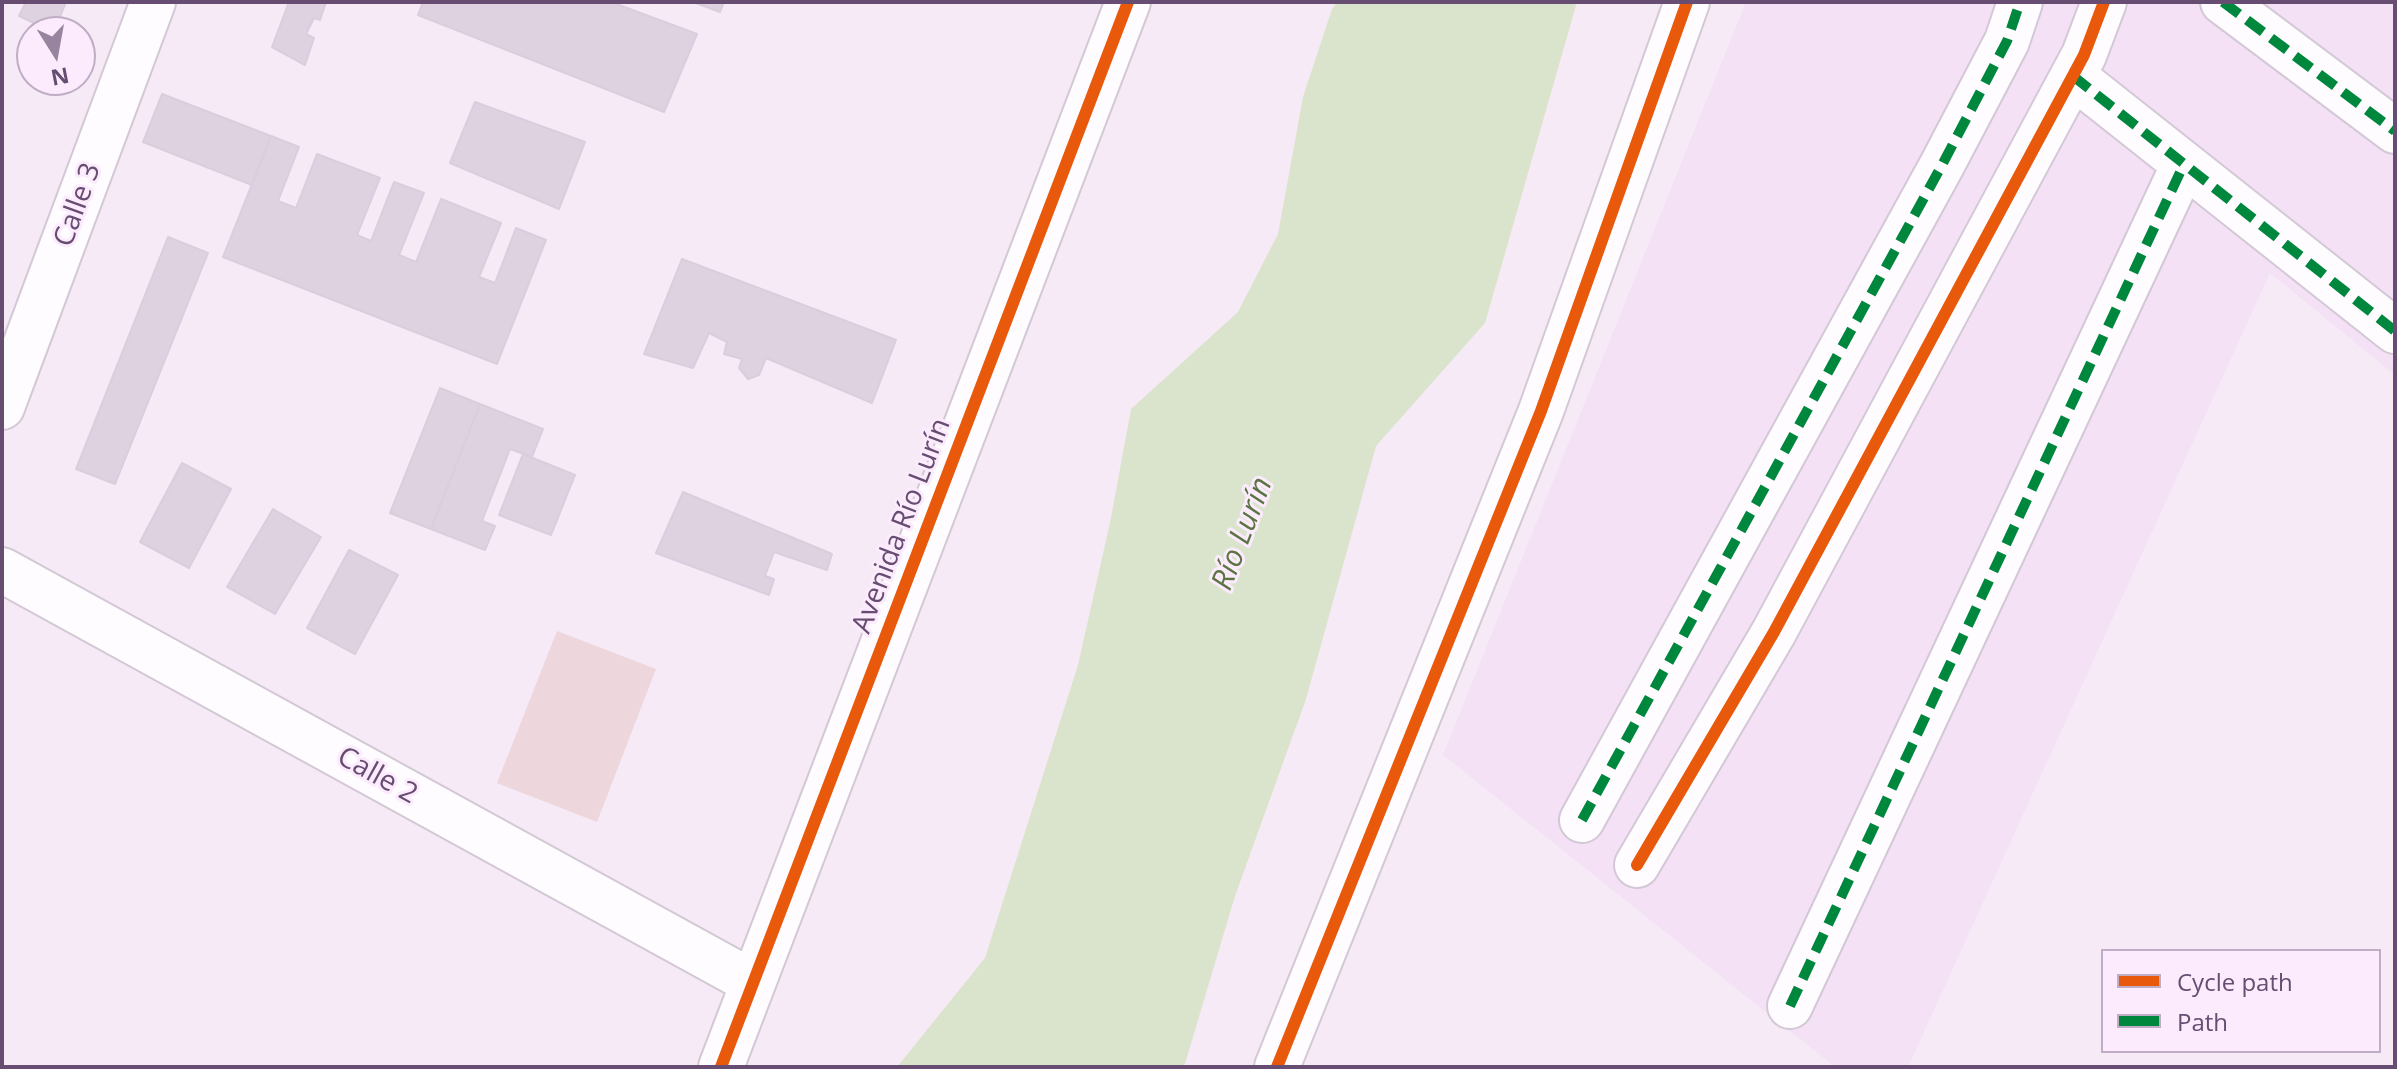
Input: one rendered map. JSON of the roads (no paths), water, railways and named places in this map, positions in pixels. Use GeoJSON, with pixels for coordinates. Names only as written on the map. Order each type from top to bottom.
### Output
{"type":"FeatureCollection","features":[{"type":"Feature","properties":{"kind":"street","name":"Calle 3"},"geometry":{"type":"LineString","coordinates":[[2,407],[153,2]]}},
{"type":"Feature","properties":{"kind":"street","name":"Avenida Río Lurín"},"geometry":{"type":"LineString","coordinates":[[721,1067],[1128,2]]}},
{"type":"Feature","properties":{"kind":"street"},"geometry":{"type":"LineString","coordinates":[[1277,1067],[1541,411],[1687,2]]}},
{"type":"Feature","properties":{"kind":"street"},"geometry":{"type":"LineString","coordinates":[[1582,820],[1942,165],[2007,41],[2020,2]]}},
{"type":"Feature","properties":{"kind":"street"},"geometry":{"type":"LineString","coordinates":[[1637,865],[1774,632],[2084,55],[2104,2]]}},
{"type":"Feature","properties":{"kind":"street"},"geometry":{"type":"LineString","coordinates":[[2223,2],[2395,131]]}},
{"type":"Feature","properties":{"kind":"street"},"geometry":{"type":"LineString","coordinates":[[2073,76],[2395,331]]}},
{"type":"Feature","properties":{"kind":"street"},"geometry":{"type":"LineString","coordinates":[[1790,1006],[2184,164]]}},
{"type":"Feature","properties":{"kind":"street","name":"Calle 2"},"geometry":{"type":"LineString","coordinates":[[2,570],[752,982]]}},
{"type":"Feature","properties":{"kind":"water","name":"Río Lurín"},"geometry":{"type":"Polygon","coordinates":[[[1337,2],[1577,2],[1485,323],[1376,446],[1306,699],[1235,896],[1184,1067],[897,1067],[985,958],[1078,665],[1111,518],[1131,409],[1238,312],[1278,234],[1303,97],[1337,2]]]}}]}
